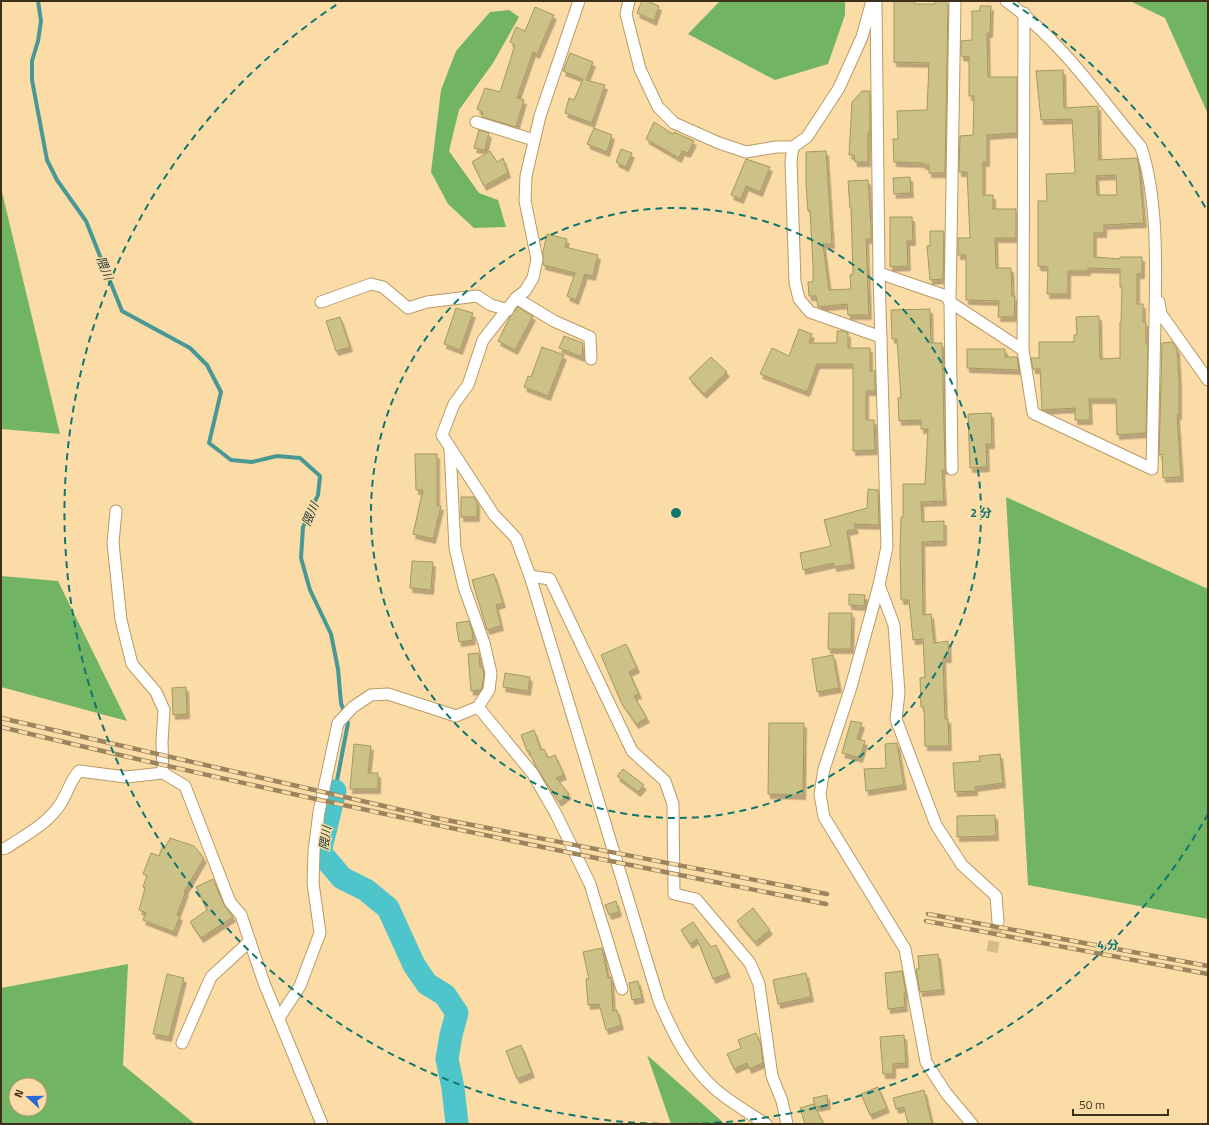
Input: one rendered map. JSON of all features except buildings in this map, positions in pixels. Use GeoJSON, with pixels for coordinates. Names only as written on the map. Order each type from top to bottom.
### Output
{"type":"FeatureCollection","features":[{"type":"Feature","properties":{"kind":"street"},"geometry":{"type":"LineString","coordinates":[[579,1],[540,116],[526,176],[524,201],[537,259],[533,278],[525,291],[516,298],[483,340],[468,385],[454,404],[442,435],[494,515],[516,538],[530,576],[662,1008],[673,1034],[691,1063],[715,1089],[766,1124]]}},
{"type":"Feature","properties":{"kind":"street"},"geometry":{"type":"LineString","coordinates":[[629,1],[626,14],[640,68],[658,107],[674,123],[719,143],[746,152],[776,147],[793,147],[807,137],[839,88],[862,37],[872,1]]}},
{"type":"Feature","properties":{"kind":"street"},"geometry":{"type":"LineString","coordinates":[[876,1],[879,273],[887,547],[879,585],[851,687],[824,770],[820,794],[824,817],[905,949],[926,1062],[946,1093],[972,1124]]}},
{"type":"Feature","properties":{"kind":"street"},"geometry":{"type":"LineString","coordinates":[[952,469],[950,302],[955,1]]}},
{"type":"Feature","properties":{"kind":"street"},"geometry":{"type":"LineString","coordinates":[[1006,1],[1024,14],[1069,59],[1141,146],[1146,160],[1151,194],[1156,285],[1152,469],[1033,413],[1023,350],[1024,14]]}},
{"type":"Feature","properties":{"kind":"street"},"geometry":{"type":"LineString","coordinates":[[476,122],[534,140]]}},
{"type":"Feature","properties":{"kind":"street"},"geometry":{"type":"LineString","coordinates":[[793,147],[791,161],[795,282],[798,299],[810,312],[881,337]]}},
{"type":"Feature","properties":{"kind":"street"},"geometry":{"type":"LineString","coordinates":[[879,273],[946,296],[950,302],[1023,350]]}},
{"type":"Feature","properties":{"kind":"street"},"geometry":{"type":"LineString","coordinates":[[321,302],[371,284],[383,287],[408,308],[427,302],[477,296],[491,305],[508,310]]}},
{"type":"Feature","properties":{"kind":"street"},"geometry":{"type":"LineString","coordinates":[[1156,285],[1161,314],[1208,380]]}},
{"type":"Feature","properties":{"kind":"street"},"geometry":{"type":"LineString","coordinates":[[516,298],[554,321],[590,336],[591,359]]}},
{"type":"Feature","properties":{"kind":"street"},"geometry":{"type":"LineString","coordinates":[[279,1018],[300,986],[320,933],[313,883],[314,851],[319,812],[338,723],[353,707],[371,695],[388,694],[456,716],[478,708],[489,690],[491,673],[484,643],[464,587],[455,548],[450,448]]}},
{"type":"Feature","properties":{"kind":"street"},"geometry":{"type":"LineString","coordinates":[[116,511],[113,544],[121,620],[132,664],[156,692],[164,710],[162,742],[163,773]]}},
{"type":"Feature","properties":{"kind":"street"},"geometry":{"type":"LineString","coordinates":[[530,576],[550,579],[632,751],[665,781],[673,804],[674,894],[696,900],[750,963],[759,984],[766,1045],[772,1076],[782,1101],[788,1124]]}},
{"type":"Feature","properties":{"kind":"street"},"geometry":{"type":"LineString","coordinates":[[879,585],[894,625],[899,693],[896,718],[936,825],[962,864],[996,896],[998,922]]}},
{"type":"Feature","properties":{"kind":"street"},"geometry":{"type":"LineString","coordinates":[[478,708],[533,774],[556,814],[590,884],[622,989]]}},
{"type":"Feature","properties":{"kind":"street"},"geometry":{"type":"LineString","coordinates":[[1,848],[6,848],[44,823],[61,804],[72,779],[79,771],[126,776],[163,773],[185,786],[228,897],[241,915],[264,983],[322,1124]]}},
{"type":"Feature","properties":{"kind":"street"},"geometry":{"type":"LineString","coordinates":[[182,1043],[211,977],[250,941]]}},
{"type":"Feature","properties":{"kind":"green space"},"geometry":{"type":"Polygon","coordinates":[[[720,1],[845,1],[845,15],[828,64],[775,80],[688,34],[720,1]]]}},
{"type":"Feature","properties":{"kind":"green space"},"geometry":{"type":"Polygon","coordinates":[[[1130,1],[1208,1],[1208,114],[1165,18],[1130,1]]]}},
{"type":"Feature","properties":{"kind":"green space"},"geometry":{"type":"Polygon","coordinates":[[[509,10],[519,17],[493,63],[459,110],[449,151],[479,193],[498,200],[506,227],[474,228],[448,204],[431,172],[441,90],[456,51],[490,12],[509,10]]]}},
{"type":"Feature","properties":{"kind":"green space"},"geometry":{"type":"Polygon","coordinates":[[[1,188],[60,434],[1,429],[1,188]]]}},
{"type":"Feature","properties":{"kind":"green space"},"geometry":{"type":"Polygon","coordinates":[[[1006,497],[1208,589],[1208,919],[1028,885],[1006,497]]]}},
{"type":"Feature","properties":{"kind":"green space"},"geometry":{"type":"Polygon","coordinates":[[[1,576],[58,581],[127,721],[1,687],[1,576]]]}},
{"type":"Feature","properties":{"kind":"green space"},"geometry":{"type":"Polygon","coordinates":[[[128,964],[123,1065],[195,1124],[1,1124],[1,988],[128,964]]]}},
{"type":"Feature","properties":{"kind":"green space"},"geometry":{"type":"Polygon","coordinates":[[[647,1055],[725,1124],[671,1124],[647,1055]]]}},
{"type":"Feature","properties":{"kind":"waterway","name":"隈川"},"geometry":{"type":"LineString","coordinates":[[38,1],[41,21],[38,41],[32,61],[32,80],[47,160],[57,180],[86,221],[122,311],[190,348],[207,365],[221,392],[209,443],[231,460],[252,462],[277,456],[300,458],[320,476],[318,495],[303,527],[301,558],[310,590],[331,634],[338,669],[341,703],[348,723],[335,791]]}},
{"type":"Feature","properties":{"kind":"waterway","name":"隈川"},"geometry":{"type":"LineString","coordinates":[[335,791],[320,852],[342,878],[366,890],[388,908],[414,965],[427,984],[445,995],[457,1013],[447,1059],[453,1088],[457,1124]]}},
{"type":"Feature","properties":{"kind":"tunnel"},"geometry":{"type":"LineString","coordinates":[[992,952],[998,922]]}},
{"type":"Feature","properties":{"kind":"railway"},"geometry":{"type":"LineString","coordinates":[[1,718],[436,818],[827,894]]}},
{"type":"Feature","properties":{"kind":"railway"},"geometry":{"type":"LineString","coordinates":[[1,727],[310,798],[619,863],[826,904]]}},
{"type":"Feature","properties":{"kind":"railway"},"geometry":{"type":"LineString","coordinates":[[928,914],[1208,966]]}},
{"type":"Feature","properties":{"kind":"railway"},"geometry":{"type":"LineString","coordinates":[[926,921],[1208,974]]}}]}
